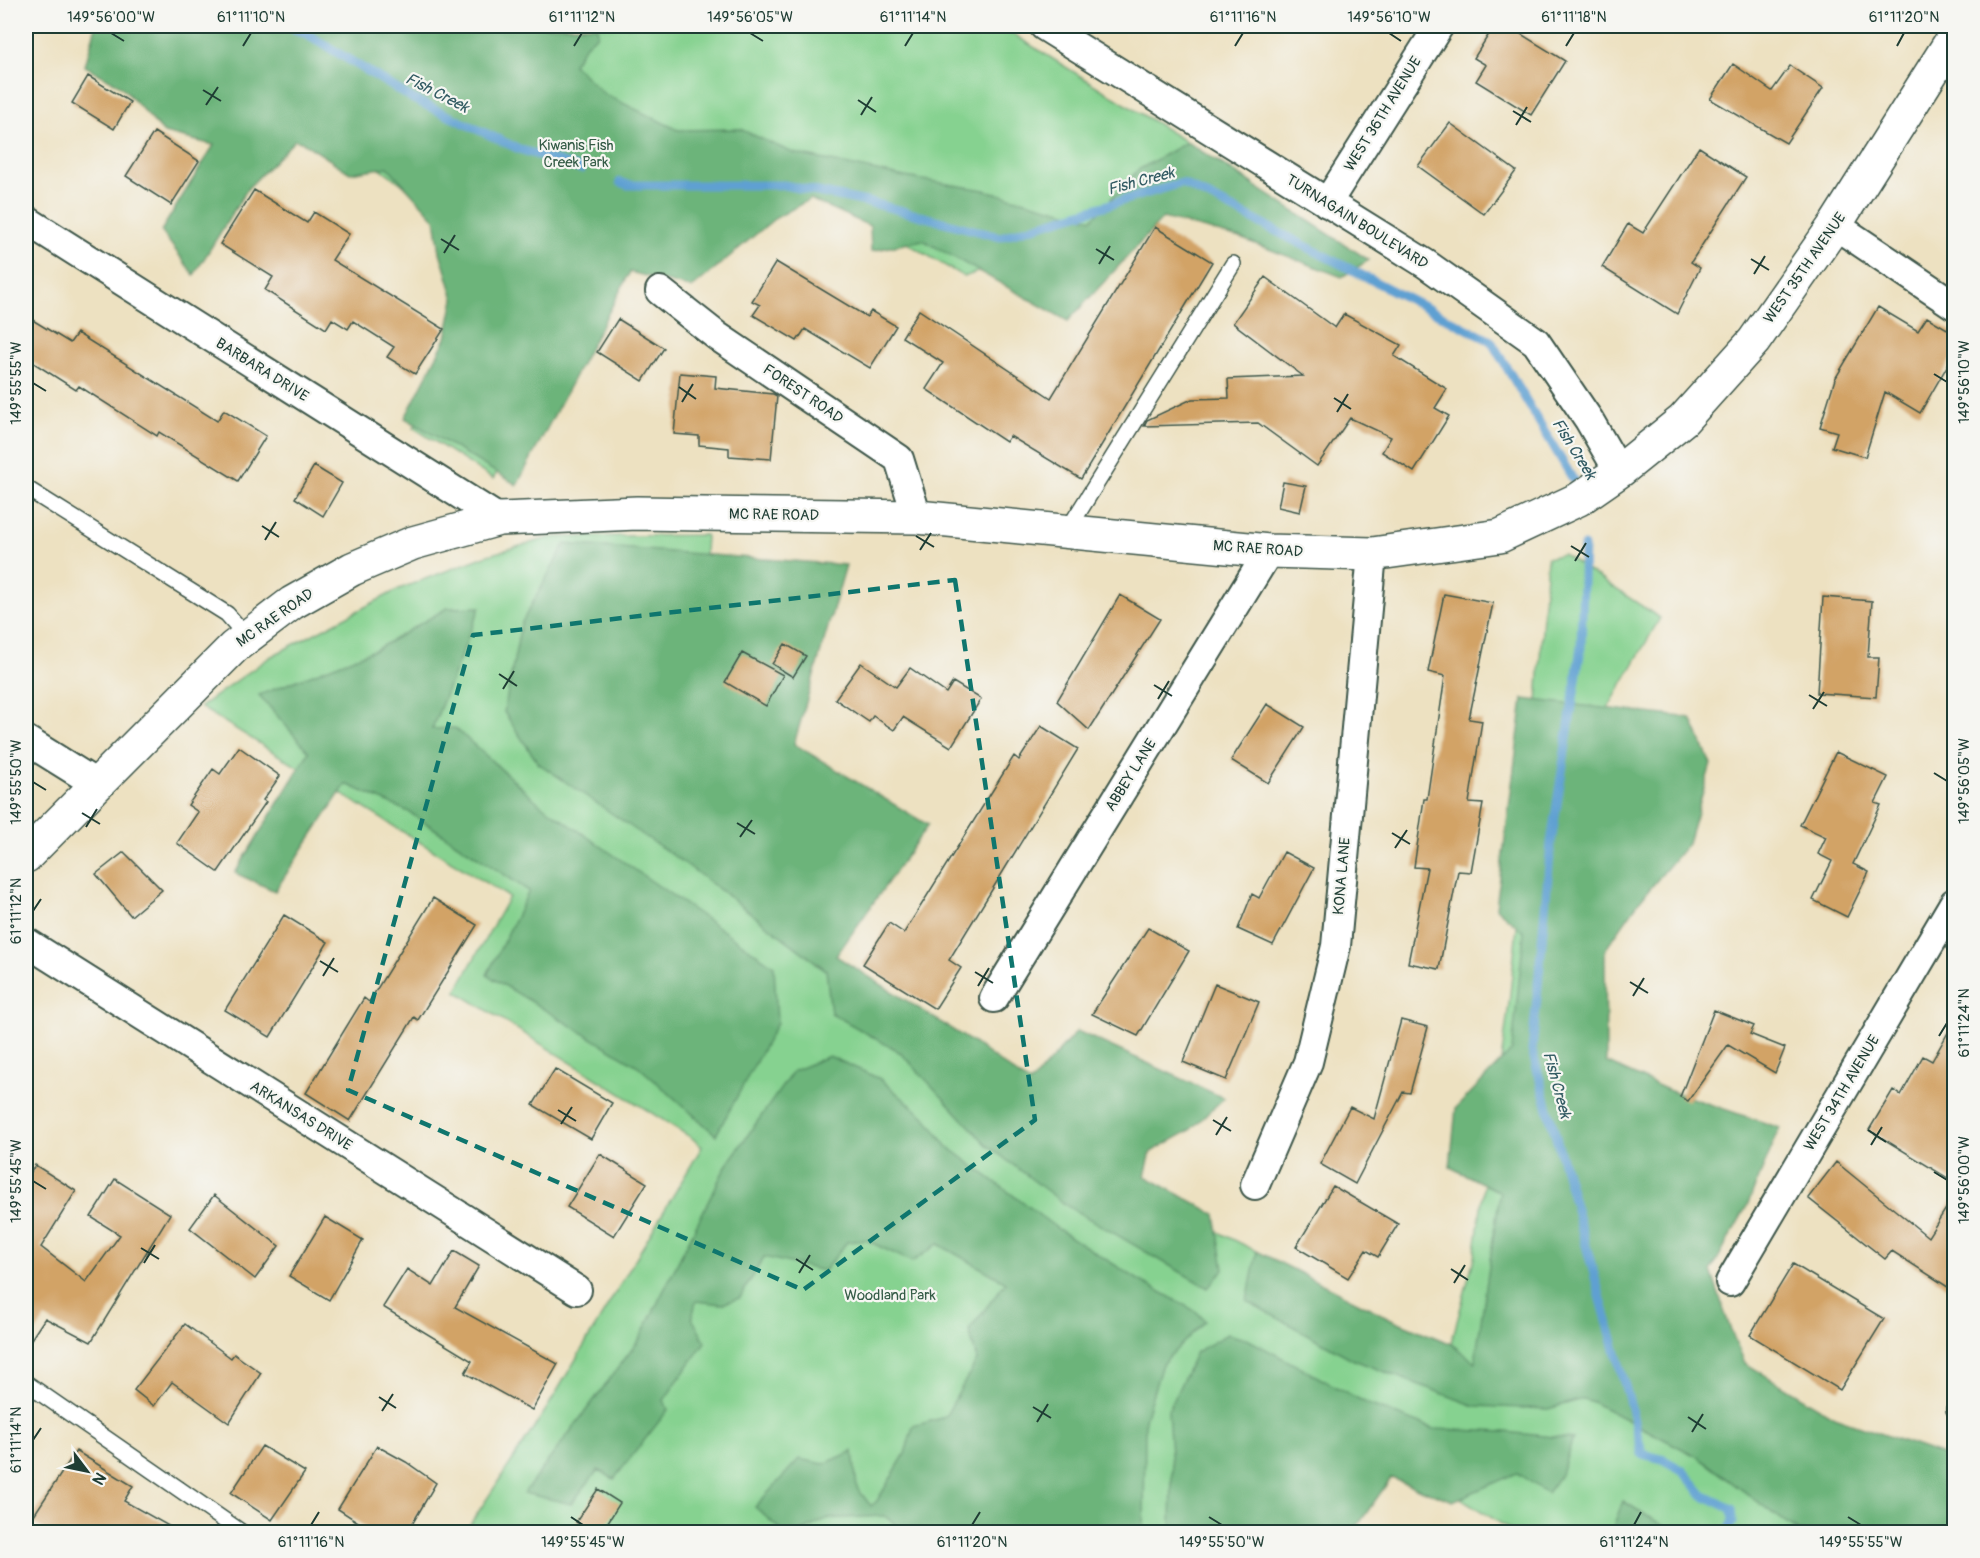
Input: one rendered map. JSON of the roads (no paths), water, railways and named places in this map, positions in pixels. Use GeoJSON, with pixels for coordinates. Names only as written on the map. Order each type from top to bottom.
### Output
{"type":"FeatureCollection","features":[{"type":"Feature","properties":{"kind":"street","name":"TURNAGAIN BOULEVARD"},"geometry":{"type":"LineString","coordinates":[[1044,26],[1426,264],[1536,342],[1621,470]]}},
{"type":"Feature","properties":{"kind":"street","name":"WEST 36TH AVENUE"},"geometry":{"type":"LineString","coordinates":[[1327,203],[1439,26]]}},
{"type":"Feature","properties":{"kind":"street","name":"WEST 35TH AVENUE"},"geometry":{"type":"LineString","coordinates":[[1621,470],[1683,420],[1754,341],[1835,225],[1954,37]]}},
{"type":"Feature","properties":{"kind":"street","name":"BARBARA DRIVE"},"geometry":{"type":"LineString","coordinates":[[26,220],[499,519]]}},
{"type":"Feature","properties":{"kind":"street"},"geometry":{"type":"LineString","coordinates":[[1835,225],[1954,305]]}},
{"type":"Feature","properties":{"kind":"street","name":"FOREST ROAD"},"geometry":{"type":"LineString","coordinates":[[660,291],[717,336],[899,459],[917,517]]}},
{"type":"Feature","properties":{"kind":"street","name":"MC RAE ROAD"},"geometry":{"type":"LineString","coordinates":[[26,856],[234,647],[292,603],[352,569],[413,543],[499,519],[636,513],[917,517],[1269,551],[1372,554],[1500,536],[1579,499],[1621,470]]}},
{"type":"Feature","properties":{"kind":"street","name":"ABBEY LANE"},"geometry":{"type":"LineString","coordinates":[[994,998],[1269,551]]}},
{"type":"Feature","properties":{"kind":"street","name":"KONA LANE"},"geometry":{"type":"LineString","coordinates":[[1255,1185],[1308,1062],[1336,946],[1372,554]]}},
{"type":"Feature","properties":{"kind":"street"},"geometry":{"type":"LineString","coordinates":[[26,740],[98,785]]}},
{"type":"Feature","properties":{"kind":"street","name":"WEST 34TH AVENUE"},"geometry":{"type":"LineString","coordinates":[[1730,1282],[1954,903]]}},
{"type":"Feature","properties":{"kind":"street","name":"ARKANSAS DRIVE"},"geometry":{"type":"LineString","coordinates":[[26,942],[577,1290]]}},
{"type":"Feature","properties":{"kind":"lane"},"geometry":{"type":"LineString","coordinates":[[1067,531],[1233,264]]}},
{"type":"Feature","properties":{"kind":"lane"},"geometry":{"type":"LineString","coordinates":[[26,488],[227,614],[247,637]]}},
{"type":"Feature","properties":{"kind":"lane"},"geometry":{"type":"LineString","coordinates":[[26,1383],[241,1533]]}},
{"type":"Feature","properties":{"kind":"waterway","name":"Fish Creek"},"geometry":{"type":"LineString","coordinates":[[287,26],[307,34],[413,99],[519,149],[581,169]]}},
{"type":"Feature","properties":{"kind":"waterway","name":"Fish Creek"},"geometry":{"type":"LineString","coordinates":[[620,182],[628,185],[784,185],[876,204],[1000,237],[1182,183],[1491,341],[1580,491]]}},
{"type":"Feature","properties":{"kind":"waterway","name":"Fish Creek"},"geometry":{"type":"LineString","coordinates":[[1584,546],[1581,647],[1551,843],[1532,1051],[1642,1454],[1662,1459],[1682,1470],[1703,1495],[1732,1509],[1733,1521],[1727,1532]]}},
{"type":"Feature","properties":{"kind":"park label","name":"Kiwanis Fish Creek Park"},"geometry":{"type":"Point","coordinates":[576,154]}},
{"type":"Feature","properties":{"kind":"park label","name":"Woodland Park"},"geometry":{"type":"Point","coordinates":[890,1295]}}]}
